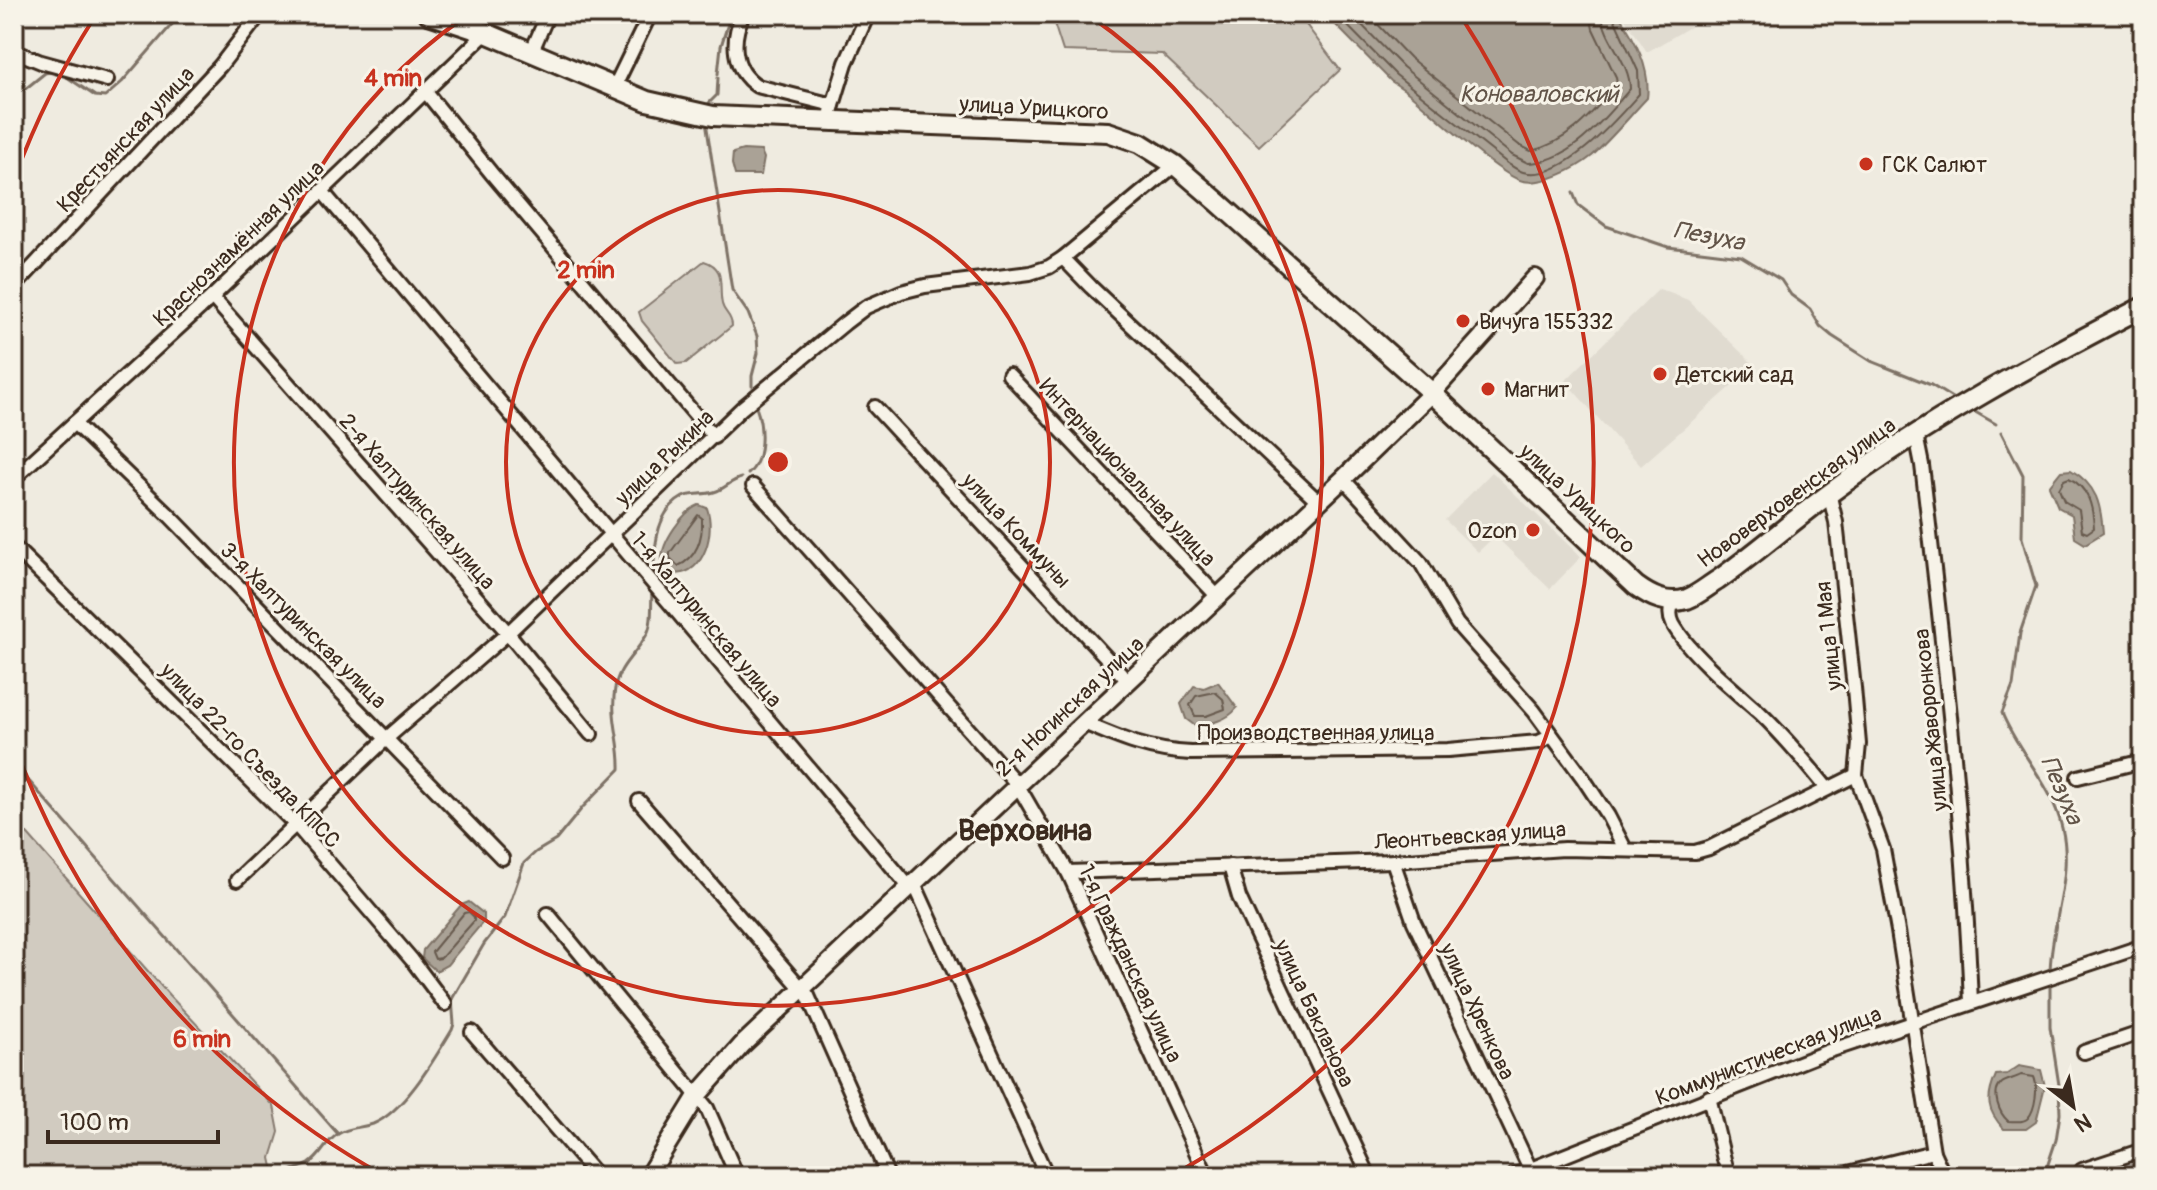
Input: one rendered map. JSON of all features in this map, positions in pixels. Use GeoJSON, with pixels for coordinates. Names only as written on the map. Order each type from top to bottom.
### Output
{"type":"FeatureCollection","features":[{"type":"Feature","properties":{"kind":"main road","name":"улица Урицкого"},"geometry":{"type":"LineString","coordinates":[[429,14],[486,33],[647,101],[713,116],[831,114],[1108,132],[1140,143],[1175,165],[1432,393],[1636,586],[1650,596],[1673,601]]}},
{"type":"Feature","properties":{"kind":"main road","name":"Нововерховенская улица"},"geometry":{"type":"LineString","coordinates":[[1673,601],[1697,594],[1736,568],[1829,493],[1986,390],[2143,307]]}},
{"type":"Feature","properties":{"kind":"street","name":"Крестьянская улица"},"geometry":{"type":"LineString","coordinates":[[14,287],[220,66],[260,14]]}},
{"type":"Feature","properties":{"kind":"street"},"geometry":{"type":"LineString","coordinates":[[531,53],[548,14]]}},
{"type":"Feature","properties":{"kind":"street"},"geometry":{"type":"LineString","coordinates":[[614,88],[650,14]]}},
{"type":"Feature","properties":{"kind":"street"},"geometry":{"type":"LineString","coordinates":[[743,14],[736,29],[735,51],[747,80],[831,114],[846,63],[868,14]]}},
{"type":"Feature","properties":{"kind":"street","name":"Краснознамённая улица"},"geometry":{"type":"LineString","coordinates":[[14,478],[212,297],[486,33]]}},
{"type":"Feature","properties":{"kind":"street"},"geometry":{"type":"LineString","coordinates":[[14,51],[41,62],[107,80]]}},
{"type":"Feature","properties":{"kind":"street"},"geometry":{"type":"LineString","coordinates":[[425,91],[714,437]]}},
{"type":"Feature","properties":{"kind":"street","name":"улица Рыкина"},"geometry":{"type":"LineString","coordinates":[[237,880],[387,738],[508,633],[742,408],[845,323],[875,303],[901,292],[925,286],[1030,273],[1049,267],[1175,165]]}},
{"type":"Feature","properties":{"kind":"street","name":"1-я Халтуринская улица"},"geometry":{"type":"LineString","coordinates":[[322,191],[610,536],[912,886],[1047,1176]]}},
{"type":"Feature","properties":{"kind":"street"},"geometry":{"type":"LineString","coordinates":[[1063,258],[1319,502]]}},
{"type":"Feature","properties":{"kind":"street","name":"2-я Ногинская улица"},"geometry":{"type":"LineString","coordinates":[[648,1176],[697,1096],[742,1045],[1432,393],[1535,278]]}},
{"type":"Feature","properties":{"kind":"street","name":"2-я Халтуринская улица"},"geometry":{"type":"LineString","coordinates":[[212,297],[508,633],[591,734]]}},
{"type":"Feature","properties":{"kind":"street","name":"Интернациональная улица"},"geometry":{"type":"LineString","coordinates":[[1009,375],[1218,597]]}},
{"type":"Feature","properties":{"kind":"street","name":"улица Коммуны"},"geometry":{"type":"LineString","coordinates":[[875,407],[1128,681]]}},
{"type":"Feature","properties":{"kind":"street","name":"3-я Халтуринская улица"},"geometry":{"type":"LineString","coordinates":[[74,423],[170,516],[502,858]]}},
{"type":"Feature","properties":{"kind":"street","name":"улица Жаворонкова"},"geometry":{"type":"LineString","coordinates":[[1916,435],[1952,722],[1971,1003]]}},
{"type":"Feature","properties":{"kind":"street"},"geometry":{"type":"LineString","coordinates":[[1343,479],[1421,563],[1457,624],[1534,711],[1591,790],[1625,849]]}},
{"type":"Feature","properties":{"kind":"street","name":"1-я Гражданская улица"},"geometry":{"type":"LineString","coordinates":[[753,486],[1017,784],[1068,872],[1207,1176]]}},
{"type":"Feature","properties":{"kind":"street","name":"улица 1 Мая"},"geometry":{"type":"LineString","coordinates":[[1829,493],[1836,522],[1854,688],[1859,744],[1856,775]]}},
{"type":"Feature","properties":{"kind":"street","name":"улица 22-го Съезда КПСС"},"geometry":{"type":"LineString","coordinates":[[14,547],[297,826],[412,960],[445,1004]]}},
{"type":"Feature","properties":{"kind":"street"},"geometry":{"type":"LineString","coordinates":[[1673,601],[1669,610],[1678,632],[1718,675],[1781,733],[1826,787]]}},
{"type":"Feature","properties":{"kind":"street","name":"Производственная улица"},"geometry":{"type":"LineString","coordinates":[[1084,723],[1160,751],[1191,753],[1448,750],[1539,742],[1552,736]]}},
{"type":"Feature","properties":{"kind":"street"},"geometry":{"type":"LineString","coordinates":[[2078,777],[2143,761]]}},
{"type":"Feature","properties":{"kind":"street"},"geometry":{"type":"LineString","coordinates":[[1856,775],[1883,849],[1933,1152],[1944,1176]]}},
{"type":"Feature","properties":{"kind":"street","name":"Леонтьевская улица"},"geometry":{"type":"LineString","coordinates":[[1068,872],[1393,861],[1564,849],[1695,852],[1856,775]]}},
{"type":"Feature","properties":{"kind":"street"},"geometry":{"type":"LineString","coordinates":[[639,801],[808,996],[888,1176]]}},
{"type":"Feature","properties":{"kind":"street","name":"улица Хренкова"},"geometry":{"type":"LineString","coordinates":[[1393,861],[1414,922],[1532,1172]]}},
{"type":"Feature","properties":{"kind":"street","name":"улица Бакланова"},"geometry":{"type":"LineString","coordinates":[[1230,866],[1239,897],[1369,1176]]}},
{"type":"Feature","properties":{"kind":"street"},"geometry":{"type":"LineString","coordinates":[[548,914],[707,1108],[737,1176]]}},
{"type":"Feature","properties":{"kind":"street","name":"Коммунистическая улица"},"geometry":{"type":"LineString","coordinates":[[1513,1176],[1532,1172],[1709,1097],[1913,1023],[2143,946]]}},
{"type":"Feature","properties":{"kind":"street"},"geometry":{"type":"LineString","coordinates":[[472,1032],[597,1176]]}},
{"type":"Feature","properties":{"kind":"street"},"geometry":{"type":"LineString","coordinates":[[2084,1052],[2143,1032]]}},
{"type":"Feature","properties":{"kind":"street"},"geometry":{"type":"LineString","coordinates":[[1709,1097],[1728,1176]]}},
{"type":"Feature","properties":{"kind":"street"},"geometry":{"type":"LineString","coordinates":[[2082,1170],[2143,1150]]}},
{"type":"Feature","properties":{"kind":"street"},"geometry":{"type":"LineString","coordinates":[[1836,1176],[1933,1152]]}},
{"type":"Feature","properties":{"kind":"shaded area"},"geometry":{"type":"Polygon","coordinates":[[[1051,14],[1298,14],[1340,70],[1259,146],[1162,54],[1063,51],[1051,14]]]}},
{"type":"Feature","properties":{"kind":"shaded area"},"geometry":{"type":"Polygon","coordinates":[[[1622,14],[1712,14],[1647,52],[1622,14]]]}},
{"type":"Feature","properties":{"kind":"shaded area"},"geometry":{"type":"Polygon","coordinates":[[[704,261],[719,273],[722,304],[732,326],[686,363],[677,364],[642,321],[639,312],[704,261]]]}},
{"type":"Feature","properties":{"kind":"shaded area","name":"Детский сад"},"geometry":{"type":"Polygon","coordinates":[[[1659,289],[1688,300],[1755,366],[1641,466],[1565,381],[1659,289]]]}},
{"type":"Feature","properties":{"kind":"shaded area"},"geometry":{"type":"Polygon","coordinates":[[[1492,472],[1581,557],[1550,589],[1495,536],[1478,552],[1445,520],[1492,472]]]}},
{"type":"Feature","properties":{"kind":"shaded area"},"geometry":{"type":"Polygon","coordinates":[[[14,819],[169,995],[274,1106],[279,1132],[271,1158],[280,1176],[14,1176],[14,819]]]}},
{"type":"Feature","properties":{"kind":"water","name":"Коноваловский"},"geometry":{"type":"Polygon","coordinates":[[[1325,14],[1618,14],[1644,65],[1647,98],[1585,161],[1550,178],[1523,181],[1481,155],[1391,81],[1325,14]]]}},
{"type":"Feature","properties":{"kind":"water"},"geometry":{"type":"Polygon","coordinates":[[[761,151],[764,158],[761,175],[735,175],[733,153],[761,151]]]}},
{"type":"Feature","properties":{"kind":"water"},"geometry":{"type":"Polygon","coordinates":[[[2071,470],[2092,489],[2101,513],[2103,533],[2085,544],[2075,538],[2072,515],[2058,507],[2049,486],[2061,471],[2071,470]]]}},
{"type":"Feature","properties":{"kind":"water"},"geometry":{"type":"Polygon","coordinates":[[[699,505],[707,508],[709,517],[706,549],[695,566],[676,574],[662,560],[665,545],[680,521],[699,505]]]}},
{"type":"Feature","properties":{"kind":"water"},"geometry":{"type":"Polygon","coordinates":[[[1218,682],[1237,708],[1218,721],[1194,725],[1186,719],[1181,704],[1194,686],[1204,688],[1218,682]]]}},
{"type":"Feature","properties":{"kind":"water"},"geometry":{"type":"Polygon","coordinates":[[[469,902],[484,914],[484,921],[447,965],[436,971],[422,958],[423,950],[461,905],[469,902]]]}},
{"type":"Feature","properties":{"kind":"water"},"geometry":{"type":"Polygon","coordinates":[[[2019,1066],[2041,1070],[2045,1086],[2036,1122],[2026,1129],[2004,1129],[1991,1110],[1990,1090],[1996,1075],[2007,1074],[2019,1066]]]}},
{"type":"Feature","properties":{"kind":"waterway"},"geometry":{"type":"LineString","coordinates":[[61,73],[95,96],[105,97],[122,82],[181,14]]}},
{"type":"Feature","properties":{"kind":"waterway"},"geometry":{"type":"LineString","coordinates":[[718,74],[721,46],[731,14]]}},
{"type":"Feature","properties":{"kind":"waterway"},"geometry":{"type":"LineString","coordinates":[[14,98],[45,73],[54,71]]}},
{"type":"Feature","properties":{"kind":"waterway"},"geometry":{"type":"LineString","coordinates":[[709,103],[717,95],[718,78]]}},
{"type":"Feature","properties":{"kind":"waterway"},"geometry":{"type":"LineString","coordinates":[[706,122],[732,290],[748,313],[757,336],[758,353],[752,386]]}},
{"type":"Feature","properties":{"kind":"waterway","name":"Пезуха"},"geometry":{"type":"LineString","coordinates":[[1573,193],[1578,205],[1606,226],[1668,247],[1741,256],[1781,280],[1791,295],[1810,309],[1820,326],[1832,336],[1871,361],[1931,385],[1957,401]]}},
{"type":"Feature","properties":{"kind":"waterway"},"geometry":{"type":"LineString","coordinates":[[748,474],[754,468],[760,451],[760,423],[756,407]]}},
{"type":"Feature","properties":{"kind":"waterway","name":"Пезуха"},"geometry":{"type":"LineString","coordinates":[[1970,409],[1996,424]]}},
{"type":"Feature","properties":{"kind":"waterway","name":"Пезуха"},"geometry":{"type":"LineString","coordinates":[[2001,432],[2023,475],[2022,538],[2036,586],[2020,633],[2013,686],[2002,713],[2051,797],[2065,846],[2050,974]]}},
{"type":"Feature","properties":{"kind":"waterway"},"geometry":{"type":"LineString","coordinates":[[653,575],[658,532],[674,504],[683,497],[718,491],[741,478]]}},
{"type":"Feature","properties":{"kind":"waterway"},"geometry":{"type":"LineString","coordinates":[[282,1176],[313,1161],[338,1134],[385,1118],[407,1096],[452,1030],[452,999],[484,944],[505,917],[524,863],[556,840],[620,769],[615,688],[620,673],[649,629],[652,591]]}},
{"type":"Feature","properties":{"kind":"waterway"},"geometry":{"type":"LineString","coordinates":[[14,764],[338,1134]]}},
{"type":"Feature","properties":{"kind":"waterway","name":"Пезуха"},"geometry":{"type":"LineString","coordinates":[[2044,1176],[2056,1140],[2060,1114],[2050,1027],[2050,982]]}},
{"type":"Feature","properties":{"kind":"place","name":"ГСК Салют"},"geometry":{"type":"Point","coordinates":[1866,164]}},
{"type":"Feature","properties":{"kind":"place","name":"Вичуга 155332"},"geometry":{"type":"Point","coordinates":[1463,321]}},
{"type":"Feature","properties":{"kind":"place","name":"Детский сад"},"geometry":{"type":"Point","coordinates":[1660,374]}},
{"type":"Feature","properties":{"kind":"place","name":"Магнит"},"geometry":{"type":"Point","coordinates":[1488,389]}},
{"type":"Feature","properties":{"kind":"place","name":"Ozon"},"geometry":{"type":"Point","coordinates":[1533,530]}},
{"type":"Feature","properties":{"kind":"district","name":"Верховина"},"geometry":{"type":"Point","coordinates":[1025,830]}}]}
